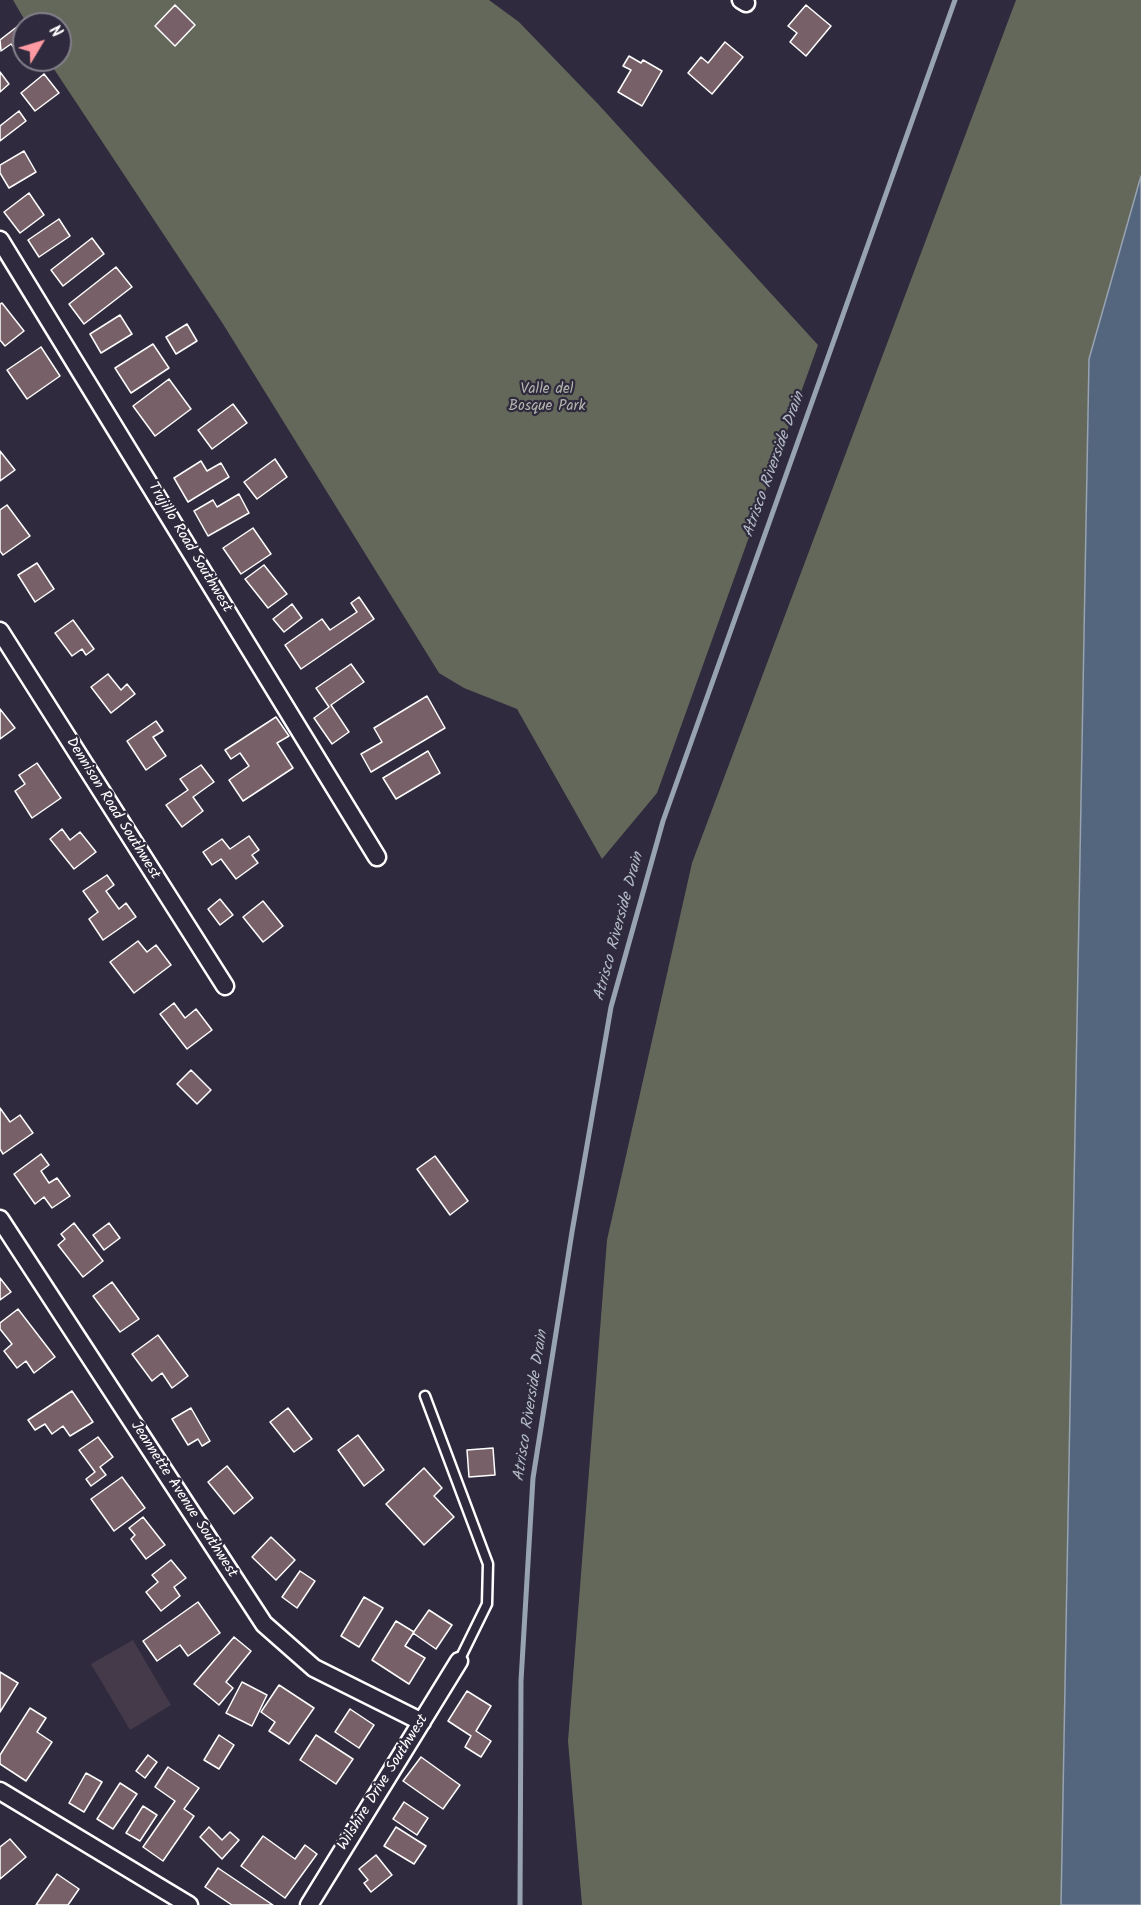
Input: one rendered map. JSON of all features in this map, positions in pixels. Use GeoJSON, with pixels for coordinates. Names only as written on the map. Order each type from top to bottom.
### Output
{"type":"FeatureCollection","features":[{"type":"Feature","properties":{"kind":"street","name":"Trujillo Road Southwest"},"geometry":{"type":"LineString","coordinates":[[0,240],[378,857]]}},
{"type":"Feature","properties":{"kind":"street","name":"Dennison Road Southwest"},"geometry":{"type":"LineString","coordinates":[[0,631],[225,986]]}},
{"type":"Feature","properties":{"kind":"street","name":"Jeannette Avenue Southwest"},"geometry":{"type":"LineString","coordinates":[[0,1219],[264,1624],[314,1668],[422,1722]]}},
{"type":"Feature","properties":{"kind":"street","name":"Wilshire Drive Southwest"},"geometry":{"type":"LineString","coordinates":[[309,1905],[459,1661]]}},
{"type":"Feature","properties":{"kind":"street"},"geometry":{"type":"LineString","coordinates":[[0,1791],[189,1905]]}},
{"type":"Feature","properties":{"kind":"lane"},"geometry":{"type":"LineString","coordinates":[[425,1396],[488,1564],[487,1604],[459,1661]]}},
{"type":"Feature","properties":{"kind":"shaded area"},"geometry":{"type":"Polygon","coordinates":[[[133,1640],[171,1705],[130,1730],[91,1664],[133,1640]]]}},
{"type":"Feature","properties":{"kind":"green space","name":"Valle del Bosque Park"},"geometry":{"type":"Polygon","coordinates":[[[13,0],[489,0],[519,22],[598,104],[818,345],[657,793],[602,859],[517,709],[464,688],[439,673],[223,324],[56,72],[72,72],[72,12],[20,12],[13,0]]]}},
{"type":"Feature","properties":{"kind":"green space"},"geometry":{"type":"Polygon","coordinates":[[[1016,0],[1141,0],[1141,176],[1089,359],[1061,1905],[582,1905],[568,1741],[607,1240],[692,863],[1016,0]]]}},
{"type":"Feature","properties":{"kind":"water"},"geometry":{"type":"Polygon","coordinates":[[[1141,176],[1141,1905],[1061,1905],[1089,359],[1141,176]]]}},
{"type":"Feature","properties":{"kind":"building"},"geometry":{"type":"Polygon","coordinates":[[[175,5],[195,25],[175,46],[155,26],[175,5]]]}},
{"type":"Feature","properties":{"kind":"building"},"geometry":{"type":"Polygon","coordinates":[[[806,5],[831,26],[806,56],[790,42],[797,33],[788,26],[806,5]]]}},
{"type":"Feature","properties":{"kind":"building"},"geometry":{"type":"Polygon","coordinates":[[[12,31],[12,45],[1,51],[0,40],[12,31]]]}},
{"type":"Feature","properties":{"kind":"building"},"geometry":{"type":"Polygon","coordinates":[[[725,42],[743,57],[712,94],[688,73],[701,57],[708,63],[725,42]]]}},
{"type":"Feature","properties":{"kind":"building"},"geometry":{"type":"Polygon","coordinates":[[[629,56],[641,63],[643,60],[662,71],[642,106],[618,92],[631,70],[623,66],[629,56]]]}},
{"type":"Feature","properties":{"kind":"building"},"geometry":{"type":"Polygon","coordinates":[[[0,72],[9,84],[0,92],[0,72]]]}},
{"type":"Feature","properties":{"kind":"building"},"geometry":{"type":"Polygon","coordinates":[[[44,74],[59,93],[35,111],[21,93],[44,74]]]}},
{"type":"Feature","properties":{"kind":"building"},"geometry":{"type":"Polygon","coordinates":[[[19,111],[26,121],[0,141],[0,126],[19,111]]]}},
{"type":"Feature","properties":{"kind":"building"},"geometry":{"type":"Polygon","coordinates":[[[24,151],[36,172],[9,188],[0,173],[0,165],[24,151]]]}},
{"type":"Feature","properties":{"kind":"building"},"geometry":{"type":"Polygon","coordinates":[[[29,193],[44,215],[20,233],[4,212],[29,193]]]}},
{"type":"Feature","properties":{"kind":"building"},"geometry":{"type":"Polygon","coordinates":[[[59,219],[70,236],[39,257],[28,240],[59,219]]]}},
{"type":"Feature","properties":{"kind":"building"},"geometry":{"type":"Polygon","coordinates":[[[92,238],[104,254],[63,286],[51,270],[92,238]]]}},
{"type":"Feature","properties":{"kind":"building"},"geometry":{"type":"Polygon","coordinates":[[[116,267],[132,287],[84,324],[69,304],[116,267]]]}},
{"type":"Feature","properties":{"kind":"building"},"geometry":{"type":"Polygon","coordinates":[[[2,303],[24,331],[5,346],[0,340],[0,304],[2,303]]]}},
{"type":"Feature","properties":{"kind":"building"},"geometry":{"type":"Polygon","coordinates":[[[120,315],[132,334],[101,353],[90,334],[120,315]]]}},
{"type":"Feature","properties":{"kind":"building"},"geometry":{"type":"Polygon","coordinates":[[[187,324],[197,341],[176,354],[166,337],[187,324]]]}},
{"type":"Feature","properties":{"kind":"building"},"geometry":{"type":"Polygon","coordinates":[[[153,344],[169,368],[131,393],[115,368],[153,344]]]}},
{"type":"Feature","properties":{"kind":"building"},"geometry":{"type":"Polygon","coordinates":[[[41,347],[60,376],[27,399],[7,370],[41,347]]]}},
{"type":"Feature","properties":{"kind":"building"},"geometry":{"type":"Polygon","coordinates":[[[169,379],[191,409],[155,436],[133,406],[169,379]]]}},
{"type":"Feature","properties":{"kind":"building"},"geometry":{"type":"Polygon","coordinates":[[[233,404],[247,423],[212,449],[198,430],[233,404]]]}},
{"type":"Feature","properties":{"kind":"building"},"geometry":{"type":"Polygon","coordinates":[[[0,451],[15,470],[0,481],[0,451]]]}},
{"type":"Feature","properties":{"kind":"building"},"geometry":{"type":"Polygon","coordinates":[[[275,459],[287,477],[257,499],[244,482],[275,459]]]}},
{"type":"Feature","properties":{"kind":"building"},"geometry":{"type":"Polygon","coordinates":[[[201,461],[207,471],[221,463],[229,477],[188,502],[174,478],[201,461]]]}},
{"type":"Feature","properties":{"kind":"building"},"geometry":{"type":"Polygon","coordinates":[[[239,494],[249,513],[208,536],[194,511],[213,500],[217,507],[239,494]]]}},
{"type":"Feature","properties":{"kind":"building"},"geometry":{"type":"Polygon","coordinates":[[[7,505],[30,536],[3,555],[0,551],[0,510],[7,505]]]}},
{"type":"Feature","properties":{"kind":"building"},"geometry":{"type":"Polygon","coordinates":[[[253,528],[271,554],[241,574],[223,548],[253,528]]]}},
{"type":"Feature","properties":{"kind":"building"},"geometry":{"type":"Polygon","coordinates":[[[37,563],[54,589],[35,602],[18,575],[37,563]]]}},
{"type":"Feature","properties":{"kind":"building"},"geometry":{"type":"Polygon","coordinates":[[[264,565],[287,594],[268,608],[245,579],[264,565]]]}},
{"type":"Feature","properties":{"kind":"building"},"geometry":{"type":"Polygon","coordinates":[[[359,597],[374,619],[301,669],[285,645],[322,619],[330,630],[357,612],[351,603],[359,597]]]}},
{"type":"Feature","properties":{"kind":"building"},"geometry":{"type":"Polygon","coordinates":[[[292,604],[302,618],[284,632],[273,619],[292,604]]]}},
{"type":"Feature","properties":{"kind":"building"},"geometry":{"type":"Polygon","coordinates":[[[73,620],[94,649],[86,655],[82,649],[72,656],[55,633],[73,620]]]}},
{"type":"Feature","properties":{"kind":"building"},"geometry":{"type":"Polygon","coordinates":[[[351,664],[364,682],[331,705],[349,732],[332,744],[314,718],[329,707],[316,688],[351,664]]]}},
{"type":"Feature","properties":{"kind":"building"},"geometry":{"type":"Polygon","coordinates":[[[108,674],[121,690],[127,684],[135,694],[111,713],[91,687],[108,674]]]}},
{"type":"Feature","properties":{"kind":"building"},"geometry":{"type":"Polygon","coordinates":[[[427,696],[445,728],[371,772],[361,754],[382,742],[374,728],[427,696]]]}},
{"type":"Feature","properties":{"kind":"building"},"geometry":{"type":"Polygon","coordinates":[[[0,709],[15,728],[0,739],[0,709]]]}},
{"type":"Feature","properties":{"kind":"building"},"geometry":{"type":"Polygon","coordinates":[[[276,717],[289,736],[277,743],[293,768],[243,801],[229,780],[249,766],[240,753],[231,759],[225,750],[276,717]]]}},
{"type":"Feature","properties":{"kind":"building"},"geometry":{"type":"Polygon","coordinates":[[[156,721],[163,731],[153,737],[166,756],[146,770],[127,741],[156,721]]]}},
{"type":"Feature","properties":{"kind":"building"},"geometry":{"type":"Polygon","coordinates":[[[428,751],[440,773],[396,799],[383,778],[428,751]]]}},
{"type":"Feature","properties":{"kind":"building"},"geometry":{"type":"Polygon","coordinates":[[[37,763],[61,798],[32,818],[15,791],[25,784],[19,775],[37,763]]]}},
{"type":"Feature","properties":{"kind":"building"},"geometry":{"type":"Polygon","coordinates":[[[201,765],[214,782],[193,797],[203,811],[182,827],[166,805],[188,790],[180,779],[201,765]]]}},
{"type":"Feature","properties":{"kind":"building"},"geometry":{"type":"Polygon","coordinates":[[[62,829],[70,840],[80,832],[96,852],[74,869],[50,839],[62,829]]]}},
{"type":"Feature","properties":{"kind":"building"},"geometry":{"type":"Polygon","coordinates":[[[249,836],[259,850],[252,855],[258,863],[236,879],[221,859],[212,865],[203,852],[222,839],[230,849],[249,836]]]}},
{"type":"Feature","properties":{"kind":"building"},"geometry":{"type":"Polygon","coordinates":[[[107,875],[114,885],[106,891],[119,909],[126,903],[136,917],[103,940],[89,919],[98,912],[83,891],[107,875]]]}},
{"type":"Feature","properties":{"kind":"building"},"geometry":{"type":"Polygon","coordinates":[[[220,899],[233,915],[220,925],[208,909],[220,899]]]}},
{"type":"Feature","properties":{"kind":"building"},"geometry":{"type":"Polygon","coordinates":[[[263,901],[283,926],[263,942],[243,917],[263,901]]]}},
{"type":"Feature","properties":{"kind":"building"},"geometry":{"type":"Polygon","coordinates":[[[138,941],[147,952],[156,945],[171,965],[134,993],[110,962],[138,941]]]}},
{"type":"Feature","properties":{"kind":"building"},"geometry":{"type":"Polygon","coordinates":[[[174,1003],[185,1018],[196,1009],[212,1030],[187,1049],[160,1014],[174,1003]]]}},
{"type":"Feature","properties":{"kind":"building"},"geometry":{"type":"Polygon","coordinates":[[[191,1070],[211,1090],[197,1104],[177,1084],[191,1070]]]}},
{"type":"Feature","properties":{"kind":"building"},"geometry":{"type":"Polygon","coordinates":[[[0,1108],[10,1122],[20,1115],[33,1133],[3,1154],[0,1149],[0,1108]]]}},
{"type":"Feature","properties":{"kind":"building"},"geometry":{"type":"Polygon","coordinates":[[[41,1154],[49,1165],[41,1171],[49,1183],[57,1178],[70,1196],[52,1208],[44,1197],[35,1204],[14,1174],[41,1154]]]}},
{"type":"Feature","properties":{"kind":"building"},"geometry":{"type":"Polygon","coordinates":[[[435,1156],[468,1201],[450,1215],[417,1169],[435,1156]]]}},
{"type":"Feature","properties":{"kind":"building"},"geometry":{"type":"Polygon","coordinates":[[[74,1223],[103,1261],[83,1277],[58,1245],[65,1239],[61,1234],[74,1223]]]}},
{"type":"Feature","properties":{"kind":"building"},"geometry":{"type":"Polygon","coordinates":[[[109,1223],[120,1238],[104,1250],[93,1235],[109,1223]]]}},
{"type":"Feature","properties":{"kind":"building"},"geometry":{"type":"Polygon","coordinates":[[[0,1278],[11,1292],[0,1300],[0,1278]]]}},
{"type":"Feature","properties":{"kind":"building"},"geometry":{"type":"Polygon","coordinates":[[[112,1282],[139,1319],[120,1332],[93,1296],[112,1282]]]}},
{"type":"Feature","properties":{"kind":"building"},"geometry":{"type":"Polygon","coordinates":[[[18,1309],[55,1357],[34,1373],[26,1361],[17,1368],[4,1351],[12,1344],[0,1329],[0,1323],[18,1309]]]}},
{"type":"Feature","properties":{"kind":"building"},"geometry":{"type":"Polygon","coordinates":[[[158,1335],[188,1376],[172,1388],[162,1373],[152,1381],[132,1354],[158,1335]]]}},
{"type":"Feature","properties":{"kind":"building"},"geometry":{"type":"Polygon","coordinates":[[[72,1391],[93,1422],[70,1436],[63,1426],[52,1434],[45,1424],[35,1430],[28,1420],[72,1391]]]}},
{"type":"Feature","properties":{"kind":"building"},"geometry":{"type":"Polygon","coordinates":[[[191,1408],[210,1441],[202,1446],[198,1439],[188,1445],[172,1419],[191,1408]]]}},
{"type":"Feature","properties":{"kind":"building"},"geometry":{"type":"Polygon","coordinates":[[[288,1408],[312,1439],[294,1452],[270,1422],[288,1408]]]}},
{"type":"Feature","properties":{"kind":"building"},"geometry":{"type":"Polygon","coordinates":[[[358,1435],[384,1470],[364,1486],[338,1450],[358,1435]]]}},
{"type":"Feature","properties":{"kind":"building"},"geometry":{"type":"Polygon","coordinates":[[[98,1437],[113,1457],[100,1467],[106,1475],[91,1486],[86,1479],[95,1472],[79,1450],[98,1437]]]}},
{"type":"Feature","properties":{"kind":"building"},"geometry":{"type":"Polygon","coordinates":[[[493,1448],[495,1475],[469,1477],[467,1450],[493,1448]]]}},
{"type":"Feature","properties":{"kind":"building"},"geometry":{"type":"Polygon","coordinates":[[[227,1466],[253,1498],[234,1514],[208,1482],[227,1466]]]}},
{"type":"Feature","properties":{"kind":"building"},"geometry":{"type":"Polygon","coordinates":[[[424,1468],[442,1488],[434,1496],[454,1517],[424,1545],[386,1504],[424,1468]]]}},
{"type":"Feature","properties":{"kind":"building"},"geometry":{"type":"Polygon","coordinates":[[[122,1477],[145,1508],[114,1531],[91,1499],[122,1477]]]}},
{"type":"Feature","properties":{"kind":"building"},"geometry":{"type":"Polygon","coordinates":[[[143,1517],[165,1545],[146,1559],[131,1539],[135,1535],[129,1528],[143,1517]]]}},
{"type":"Feature","properties":{"kind":"building"},"geometry":{"type":"Polygon","coordinates":[[[271,1537],[295,1560],[276,1580],[252,1557],[271,1537]]]}},
{"type":"Feature","properties":{"kind":"building"},"geometry":{"type":"Polygon","coordinates":[[[171,1560],[186,1578],[174,1587],[180,1596],[161,1611],[146,1592],[158,1582],[152,1575],[171,1560]]]}},
{"type":"Feature","properties":{"kind":"building"},"geometry":{"type":"Polygon","coordinates":[[[300,1571],[315,1581],[297,1608],[282,1597],[300,1571]]]}},
{"type":"Feature","properties":{"kind":"building"},"geometry":{"type":"Polygon","coordinates":[[[364,1597],[383,1608],[359,1647],[341,1636],[364,1597]]]}},
{"type":"Feature","properties":{"kind":"building"},"geometry":{"type":"Polygon","coordinates":[[[198,1602],[220,1633],[188,1656],[180,1645],[157,1661],[143,1641],[198,1602]]]}},
{"type":"Feature","properties":{"kind":"building"},"geometry":{"type":"Polygon","coordinates":[[[429,1610],[452,1625],[436,1649],[413,1633],[429,1610]]]}},
{"type":"Feature","properties":{"kind":"building"},"geometry":{"type":"Polygon","coordinates":[[[396,1621],[414,1632],[405,1646],[425,1658],[409,1684],[372,1660],[396,1621]]]}},
{"type":"Feature","properties":{"kind":"building"},"geometry":{"type":"Polygon","coordinates":[[[234,1637],[251,1651],[226,1682],[233,1688],[219,1705],[194,1684],[234,1637]]]}},
{"type":"Feature","properties":{"kind":"building"},"geometry":{"type":"Polygon","coordinates":[[[0,1672],[18,1683],[0,1712],[0,1672]]]}},
{"type":"Feature","properties":{"kind":"building"},"geometry":{"type":"Polygon","coordinates":[[[242,1682],[267,1695],[252,1726],[226,1713],[242,1682]]]}},
{"type":"Feature","properties":{"kind":"building"},"geometry":{"type":"Polygon","coordinates":[[[279,1685],[314,1708],[289,1744],[269,1731],[275,1722],[261,1712],[279,1685]]]}},
{"type":"Feature","properties":{"kind":"building"},"geometry":{"type":"Polygon","coordinates":[[[467,1691],[491,1706],[476,1731],[491,1741],[481,1757],[465,1747],[471,1736],[448,1721],[467,1691]]]}},
{"type":"Feature","properties":{"kind":"building"},"geometry":{"type":"Polygon","coordinates":[[[30,1708],[46,1718],[37,1732],[52,1742],[26,1781],[0,1764],[0,1755],[30,1708]]]}},
{"type":"Feature","properties":{"kind":"building"},"geometry":{"type":"Polygon","coordinates":[[[350,1709],[374,1725],[359,1748],[335,1732],[350,1709]]]}},
{"type":"Feature","properties":{"kind":"building"},"geometry":{"type":"Polygon","coordinates":[[[219,1735],[234,1745],[219,1769],[204,1760],[219,1735]]]}},
{"type":"Feature","properties":{"kind":"building"},"geometry":{"type":"Polygon","coordinates":[[[316,1735],[353,1759],[336,1784],[300,1760],[316,1735]]]}},
{"type":"Feature","properties":{"kind":"building"},"geometry":{"type":"Polygon","coordinates":[[[148,1755],[157,1762],[145,1778],[136,1771],[148,1755]]]}},
{"type":"Feature","properties":{"kind":"building"},"geometry":{"type":"Polygon","coordinates":[[[421,1757],[460,1785],[443,1809],[403,1781],[421,1757]]]}},
{"type":"Feature","properties":{"kind":"building"},"geometry":{"type":"Polygon","coordinates":[[[168,1767],[199,1788],[184,1809],[194,1816],[163,1861],[143,1847],[175,1801],[155,1787],[168,1767]]]}},
{"type":"Feature","properties":{"kind":"building"},"geometry":{"type":"Polygon","coordinates":[[[86,1773],[102,1782],[84,1812],[69,1803],[86,1773]]]}},
{"type":"Feature","properties":{"kind":"building"},"geometry":{"type":"Polygon","coordinates":[[[120,1783],[137,1794],[113,1829],[97,1819],[120,1783]]]}},
{"type":"Feature","properties":{"kind":"building"},"geometry":{"type":"Polygon","coordinates":[[[404,1802],[428,1818],[417,1835],[393,1819],[404,1802]]]}},
{"type":"Feature","properties":{"kind":"building"},"geometry":{"type":"Polygon","coordinates":[[[143,1806],[157,1815],[140,1841],[126,1833],[143,1806]]]}},
{"type":"Feature","properties":{"kind":"building"},"geometry":{"type":"Polygon","coordinates":[[[209,1827],[222,1840],[230,1832],[239,1840],[222,1859],[200,1837],[209,1827]]]}},
{"type":"Feature","properties":{"kind":"building"},"geometry":{"type":"Polygon","coordinates":[[[396,1827],[426,1846],[414,1864],[384,1846],[396,1827]]]}},
{"type":"Feature","properties":{"kind":"building"},"geometry":{"type":"Polygon","coordinates":[[[263,1836],[295,1859],[305,1845],[317,1854],[285,1898],[241,1866],[263,1836]]]}},
{"type":"Feature","properties":{"kind":"building"},"geometry":{"type":"Polygon","coordinates":[[[10,1839],[26,1857],[0,1879],[0,1847],[10,1839]]]}},
{"type":"Feature","properties":{"kind":"building"},"geometry":{"type":"Polygon","coordinates":[[[376,1855],[392,1875],[371,1892],[364,1883],[368,1880],[359,1869],[376,1855]]]}},
{"type":"Feature","properties":{"kind":"building"},"geometry":{"type":"Polygon","coordinates":[[[218,1868],[273,1905],[232,1905],[205,1887],[218,1868]]]}},
{"type":"Feature","properties":{"kind":"building"},"geometry":{"type":"Polygon","coordinates":[[[57,1874],[79,1889],[68,1905],[36,1905],[57,1874]]]}},
{"type":"Feature","properties":{"kind":"waterway","name":"Atrisco Riverside Drain"},"geometry":{"type":"LineString","coordinates":[[520,1905],[521,1681],[533,1478],[611,1007],[663,821],[955,0]]}}]}
